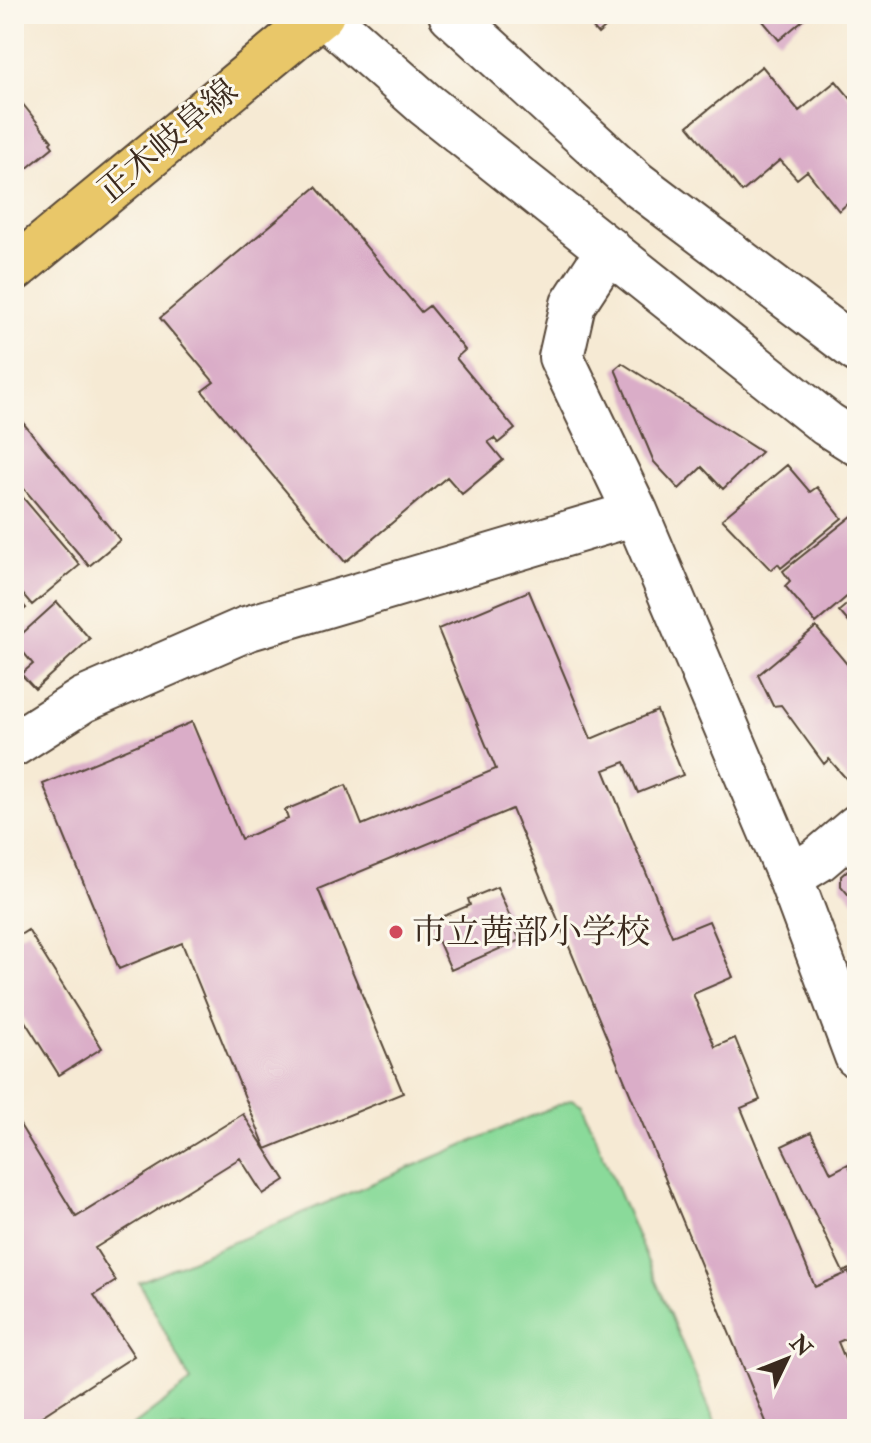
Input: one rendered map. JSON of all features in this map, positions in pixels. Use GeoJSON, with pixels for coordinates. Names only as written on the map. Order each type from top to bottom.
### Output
{"type":"FeatureCollection","features":[{"type":"Feature","properties":{"kind":"main road","name":"正木岐阜線"},"geometry":{"type":"LineString","coordinates":[[14,269],[322,14]]}},
{"type":"Feature","properties":{"kind":"street"},"geometry":{"type":"LineString","coordinates":[[322,14],[425,104],[827,424],[857,443]]}},
{"type":"Feature","properties":{"kind":"street"},"geometry":{"type":"LineString","coordinates":[[451,14],[636,183],[857,350]]}},
{"type":"Feature","properties":{"kind":"street"},"geometry":{"type":"LineString","coordinates":[[609,249],[573,304],[561,357],[636,513],[790,877],[857,1056]]}},
{"type":"Feature","properties":{"kind":"street"},"geometry":{"type":"LineString","coordinates":[[14,744],[83,700],[246,629],[636,513]]}},
{"type":"Feature","properties":{"kind":"street"},"geometry":{"type":"LineString","coordinates":[[790,877],[818,860],[857,827]]}},
{"type":"Feature","properties":{"kind":"green space"},"geometry":{"type":"Polygon","coordinates":[[[572,1099],[582,1105],[718,1429],[129,1429],[191,1382],[139,1282],[572,1099]]]}},
{"type":"Feature","properties":{"kind":"building"},"geometry":{"type":"Polygon","coordinates":[[[581,14],[621,14],[598,34],[581,14]]]}},
{"type":"Feature","properties":{"kind":"building"},"geometry":{"type":"Polygon","coordinates":[[[757,14],[810,14],[779,40],[757,14]]]}},
{"type":"Feature","properties":{"kind":"building"},"geometry":{"type":"Polygon","coordinates":[[[762,66],[799,111],[836,81],[857,106],[857,195],[839,211],[807,171],[797,179],[780,160],[742,192],[688,126],[762,66]]]}},
{"type":"Feature","properties":{"kind":"building"},"geometry":{"type":"Polygon","coordinates":[[[14,93],[52,141],[53,147],[14,179],[14,93]]]}},
{"type":"Feature","properties":{"kind":"building"},"geometry":{"type":"Polygon","coordinates":[[[316,187],[421,312],[429,306],[465,350],[456,358],[515,429],[498,443],[494,438],[488,442],[503,460],[462,494],[447,477],[345,562],[202,391],[214,382],[160,318],[316,187]]]}},
{"type":"Feature","properties":{"kind":"building"},"geometry":{"type":"Polygon","coordinates":[[[622,363],[761,452],[723,489],[702,467],[679,489],[654,462],[615,369],[622,363]]]}},
{"type":"Feature","properties":{"kind":"building"},"geometry":{"type":"Polygon","coordinates":[[[14,412],[120,540],[89,566],[14,477],[14,412]]]}},
{"type":"Feature","properties":{"kind":"building"},"geometry":{"type":"Polygon","coordinates":[[[787,465],[810,492],[817,487],[842,518],[781,568],[778,564],[771,570],[722,519],[787,465]]]}},
{"type":"Feature","properties":{"kind":"building"},"geometry":{"type":"Polygon","coordinates":[[[14,487],[80,565],[32,605],[14,584],[14,487]]]}},
{"type":"Feature","properties":{"kind":"building"},"geometry":{"type":"Polygon","coordinates":[[[852,516],[857,522],[857,588],[816,623],[785,586],[790,581],[783,571],[852,516]]]}},
{"type":"Feature","properties":{"kind":"building"},"geometry":{"type":"Polygon","coordinates":[[[529,591],[591,739],[657,711],[683,775],[638,793],[625,762],[604,770],[672,936],[709,921],[733,977],[693,994],[715,1047],[735,1038],[760,1100],[741,1108],[815,1287],[849,1272],[857,1291],[857,1334],[838,1342],[857,1388],[857,1429],[769,1429],[512,809],[318,889],[403,1093],[266,1149],[182,943],[119,969],[43,784],[192,722],[241,839],[288,819],[285,810],[346,785],[362,825],[496,769],[438,629],[529,591]]]}},
{"type":"Feature","properties":{"kind":"building"},"geometry":{"type":"Polygon","coordinates":[[[14,593],[26,608],[14,618],[14,593]]]}},
{"type":"Feature","properties":{"kind":"building"},"geometry":{"type":"Polygon","coordinates":[[[857,596],[857,632],[839,611],[857,596]]]}},
{"type":"Feature","properties":{"kind":"building"},"geometry":{"type":"Polygon","coordinates":[[[57,602],[90,639],[35,689],[21,674],[33,664],[14,641],[57,602]]]}},
{"type":"Feature","properties":{"kind":"building"},"geometry":{"type":"Polygon","coordinates":[[[816,627],[857,676],[857,791],[829,759],[824,764],[781,705],[773,706],[758,675],[816,627]]]}},
{"type":"Feature","properties":{"kind":"building"},"geometry":{"type":"Polygon","coordinates":[[[857,862],[857,905],[841,886],[841,876],[857,862]]]}},
{"type":"Feature","properties":{"kind":"building"},"geometry":{"type":"Polygon","coordinates":[[[497,887],[520,940],[451,970],[430,922],[470,905],[468,899],[497,887]]]}},
{"type":"Feature","properties":{"kind":"building"},"geometry":{"type":"Polygon","coordinates":[[[28,930],[102,1048],[59,1075],[14,1004],[14,939],[28,930]]]}},
{"type":"Feature","properties":{"kind":"building"},"geometry":{"type":"Polygon","coordinates":[[[243,1114],[285,1180],[263,1194],[240,1158],[95,1248],[116,1281],[94,1295],[134,1356],[22,1429],[14,1429],[14,1115],[76,1217],[243,1114]]]}},
{"type":"Feature","properties":{"kind":"building"},"geometry":{"type":"Polygon","coordinates":[[[811,1132],[831,1173],[848,1164],[857,1182],[857,1266],[843,1272],[782,1146],[811,1132]]]}},
{"type":"Feature","properties":{"kind":"place","name":"市立茜部小学校"},"geometry":{"type":"Point","coordinates":[396,932]}}]}
